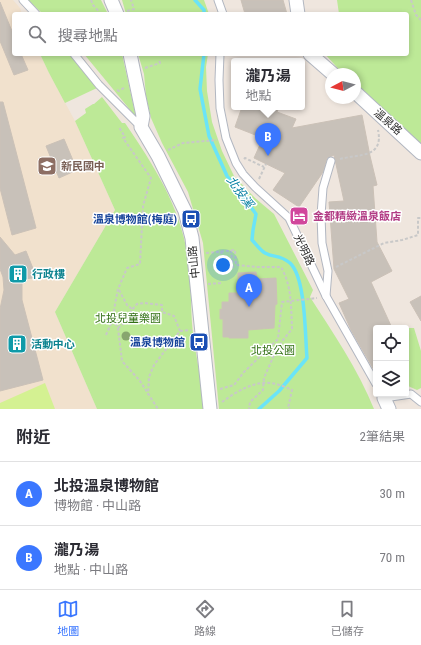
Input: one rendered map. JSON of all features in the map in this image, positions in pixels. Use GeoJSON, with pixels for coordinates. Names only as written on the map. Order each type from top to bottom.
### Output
{"type":"FeatureCollection","features":[{"type":"Feature","properties":{"kind":"street"},"geometry":{"type":"LineString","coordinates":[[111,0],[120,12]]}},
{"type":"Feature","properties":{"kind":"street"},"geometry":{"type":"LineString","coordinates":[[296,0],[298,12]]}},
{"type":"Feature","properties":{"kind":"street"},"geometry":{"type":"LineString","coordinates":[[130,56],[143,116],[141,127]]}},
{"type":"Feature","properties":{"kind":"street"},"geometry":{"type":"LineString","coordinates":[[312,56],[326,68]]}},
{"type":"Feature","properties":{"kind":"street","name":"溫泉路"},"geometry":{"type":"LineString","coordinates":[[361,98],[421,153]]}},
{"type":"Feature","properties":{"kind":"street","name":"中山路"},"geometry":{"type":"LineString","coordinates":[[141,127],[158,156],[185,211],[192,238],[214,407]]}},
{"type":"Feature","properties":{"kind":"lane"},"geometry":{"type":"LineString","coordinates":[[23,0],[34,12]]}},
{"type":"Feature","properties":{"kind":"lane"},"geometry":{"type":"LineString","coordinates":[[218,0],[222,12]]}},
{"type":"Feature","properties":{"kind":"lane","name":"中山路"},"geometry":{"type":"LineString","coordinates":[[76,56],[99,85],[141,127]]}},
{"type":"Feature","properties":{"kind":"lane","name":"光明路"},"geometry":{"type":"LineString","coordinates":[[220,56],[218,80],[220,108],[226,138],[236,163],[243,174],[255,187],[289,218],[326,296],[373,379]]}},
{"type":"Feature","properties":{"kind":"lane"},"geometry":{"type":"LineString","coordinates":[[326,296],[328,271],[322,243],[321,215],[323,188],[331,161]]}},
{"type":"Feature","properties":{"kind":"lane"},"geometry":{"type":"LineString","coordinates":[[385,400],[411,394],[421,402]]}},
{"type":"Feature","properties":{"kind":"path"},"geometry":{"type":"LineString","coordinates":[[91,0],[99,12]]}},
{"type":"Feature","properties":{"kind":"path"},"geometry":{"type":"LineString","coordinates":[[124,12],[134,9],[131,0]]}},
{"type":"Feature","properties":{"kind":"path"},"geometry":{"type":"LineString","coordinates":[[411,0],[416,15],[421,20]]}},
{"type":"Feature","properties":{"kind":"path"},"geometry":{"type":"LineString","coordinates":[[142,69],[160,63],[159,60]]}},
{"type":"Feature","properties":{"kind":"path"},"geometry":{"type":"LineString","coordinates":[[116,90],[118,91],[130,83]]}},
{"type":"Feature","properties":{"kind":"path"},"geometry":{"type":"LineString","coordinates":[[331,161],[368,153],[375,150],[380,139],[373,109]]}},
{"type":"Feature","properties":{"kind":"path"},"geometry":{"type":"LineString","coordinates":[[106,335],[113,319],[118,289],[127,268],[140,264],[143,206],[151,178],[123,138],[125,137],[119,127]]}},
{"type":"Feature","properties":{"kind":"path"},"geometry":{"type":"LineString","coordinates":[[165,152],[183,143],[220,140]]}},
{"type":"Feature","properties":{"kind":"path"},"geometry":{"type":"LineString","coordinates":[[236,163],[246,158],[264,167]]}},
{"type":"Feature","properties":{"kind":"path"},"geometry":{"type":"LineString","coordinates":[[255,187],[266,164]]}},
{"type":"Feature","properties":{"kind":"path"},"geometry":{"type":"LineString","coordinates":[[328,271],[384,243],[402,240],[418,235],[418,218],[421,218]]}},
{"type":"Feature","properties":{"kind":"path"},"geometry":{"type":"LineString","coordinates":[[231,250],[233,269]]}},
{"type":"Feature","properties":{"kind":"path"},"geometry":{"type":"LineString","coordinates":[[199,253],[235,250],[236,265],[281,267],[289,284],[292,329],[274,355],[264,378],[263,390],[250,402],[250,409]]}},
{"type":"Feature","properties":{"kind":"path"},"geometry":{"type":"LineString","coordinates":[[221,251],[226,270]]}},
{"type":"Feature","properties":{"kind":"path"},"geometry":{"type":"LineString","coordinates":[[203,285],[221,283]]}},
{"type":"Feature","properties":{"kind":"path"},"geometry":{"type":"LineString","coordinates":[[118,289],[127,305],[133,310]]}},
{"type":"Feature","properties":{"kind":"path"},"geometry":{"type":"LineString","coordinates":[[215,390],[234,385],[244,372],[278,339],[282,302],[311,299]]}},
{"type":"Feature","properties":{"kind":"path"},"geometry":{"type":"LineString","coordinates":[[118,328],[130,318],[137,304],[144,303],[162,305],[162,312],[174,316],[180,330],[154,365],[149,377],[148,395]]}},
{"type":"Feature","properties":{"kind":"path"},"geometry":{"type":"LineString","coordinates":[[113,319],[118,328],[122,361],[140,381],[158,409]]}},
{"type":"Feature","properties":{"kind":"path"},"geometry":{"type":"LineString","coordinates":[[214,407],[246,387],[264,383],[273,383],[292,390],[288,408],[290,409]]}},
{"type":"Feature","properties":{"kind":"shaded area","name":"新民國中"},"geometry":{"type":"Polygon","coordinates":[[[0,0],[13,0],[21,12],[12,12],[12,56],[41,56],[75,121],[115,210],[55,312],[97,409],[0,409],[0,0]]]}},
{"type":"Feature","properties":{"kind":"green space"},"geometry":{"type":"Polygon","coordinates":[[[28,0],[101,0],[107,12],[41,12],[28,0]]]}},
{"type":"Feature","properties":{"kind":"green space"},"geometry":{"type":"Polygon","coordinates":[[[122,0],[204,0],[208,12],[125,12],[122,0]]]}},
{"type":"Feature","properties":{"kind":"green space"},"geometry":{"type":"Polygon","coordinates":[[[337,0],[421,0],[421,146],[379,105],[361,90],[361,68],[338,68],[327,56],[409,56],[409,12],[339,12],[337,0]]]}},
{"type":"Feature","properties":{"kind":"green space"},"geometry":{"type":"Polygon","coordinates":[[[41,56],[71,56],[97,88],[65,103],[41,56]]]}},
{"type":"Feature","properties":{"kind":"green space"},"geometry":{"type":"Polygon","coordinates":[[[86,56],[122,56],[136,117],[86,56]]]}},
{"type":"Feature","properties":{"kind":"green space","name":"北投公園"},"geometry":{"type":"Polygon","coordinates":[[[139,56],[208,56],[206,67],[207,91],[212,122],[222,151],[234,176],[255,198],[274,214],[313,290],[310,297],[353,365],[374,409],[219,409],[203,243],[188,192],[162,143],[151,118],[146,96],[144,74],[139,56]]]}},
{"type":"Feature","properties":{"kind":"green space","name":"北投兒童樂園"},"geometry":{"type":"Polygon","coordinates":[[[102,97],[122,123],[125,123],[147,156],[166,191],[181,227],[189,267],[191,313],[204,409],[97,409],[55,312],[115,210],[75,121],[86,113],[85,109],[102,97]]]}},
{"type":"Feature","properties":{"kind":"green space"},"geometry":{"type":"Polygon","coordinates":[[[409,328],[414,328],[421,351],[421,388],[417,390],[409,386],[409,328]]]}},
{"type":"Feature","properties":{"kind":"green space"},"geometry":{"type":"Polygon","coordinates":[[[45,383],[55,409],[0,409],[0,403],[45,383]]]}},
{"type":"Feature","properties":{"kind":"building"},"geometry":{"type":"Polygon","coordinates":[[[241,0],[283,0],[286,12],[244,12],[241,0]]]}},
{"type":"Feature","properties":{"kind":"building"},"geometry":{"type":"Polygon","coordinates":[[[0,2],[12,31],[12,56],[22,56],[28,70],[14,75],[0,41],[0,2]]]}},
{"type":"Feature","properties":{"kind":"building"},"geometry":{"type":"Polygon","coordinates":[[[0,102],[3,102],[36,228],[12,235],[0,188],[0,102]]]}},
{"type":"Feature","properties":{"kind":"building"},"geometry":{"type":"Polygon","coordinates":[[[241,110],[278,110],[277,112],[296,119],[292,128],[362,115],[377,185],[373,186],[377,242],[392,271],[371,282],[391,325],[373,325],[373,368],[351,330],[339,303],[349,299],[334,269],[329,202],[344,201],[334,155],[327,158],[323,172],[299,207],[273,190],[285,173],[254,158],[263,138],[235,127],[241,110]]]}},
{"type":"Feature","properties":{"kind":"building"},"geometry":{"type":"Polygon","coordinates":[[[64,139],[77,170],[59,178],[46,146],[64,139]]]}},
{"type":"Feature","properties":{"kind":"building","name":"活動中心"},"geometry":{"type":"Polygon","coordinates":[[[0,237],[15,255],[26,251],[34,271],[34,278],[22,279],[22,300],[43,380],[0,391],[0,309],[4,290],[3,277],[0,269],[0,237]]]}},
{"type":"Feature","properties":{"kind":"building"},"geometry":{"type":"Polygon","coordinates":[[[256,272],[257,279],[276,278],[277,304],[275,305],[274,328],[248,330],[248,338],[223,337],[223,319],[220,319],[222,302],[229,302],[229,293],[238,293],[238,273],[256,272]]]}},
{"type":"Feature","properties":{"kind":"building"},"geometry":{"type":"Polygon","coordinates":[[[421,296],[421,321],[410,302],[421,296]]]}},
{"type":"Feature","properties":{"kind":"waterway","name":"北投溪"},"geometry":{"type":"LineString","coordinates":[[195,0],[204,12]]}},
{"type":"Feature","properties":{"kind":"waterway","name":"北投溪"},"geometry":{"type":"LineString","coordinates":[[204,56],[200,89],[209,136],[227,176],[256,214],[252,240],[265,253],[283,258],[290,263],[295,270],[302,294],[307,358],[279,391],[259,409]]}},
{"type":"Feature","properties":{"kind":"place","name":"瀧乃湯"},"geometry":{"type":"Point","coordinates":[268,156]}},
{"type":"Feature","properties":{"kind":"place","name":"新民國中"},"geometry":{"type":"Point","coordinates":[47,166]}},
{"type":"Feature","properties":{"kind":"place","name":"金都精緻溫泉飯店"},"geometry":{"type":"Point","coordinates":[299,216]}},
{"type":"Feature","properties":{"kind":"place","name":"溫泉博物館(梅庭)"},"geometry":{"type":"Point","coordinates":[191,219]}},
{"type":"Feature","properties":{"kind":"place","name":"行政樓"},"geometry":{"type":"Point","coordinates":[18,274]}},
{"type":"Feature","properties":{"kind":"place","name":"北投溫泉博物館"},"geometry":{"type":"Point","coordinates":[249,307]}},
{"type":"Feature","properties":{"kind":"place","name":"溫泉博物館"},"geometry":{"type":"Point","coordinates":[199,342]}},
{"type":"Feature","properties":{"kind":"place","name":"活動中心"},"geometry":{"type":"Point","coordinates":[17,344]}}]}
